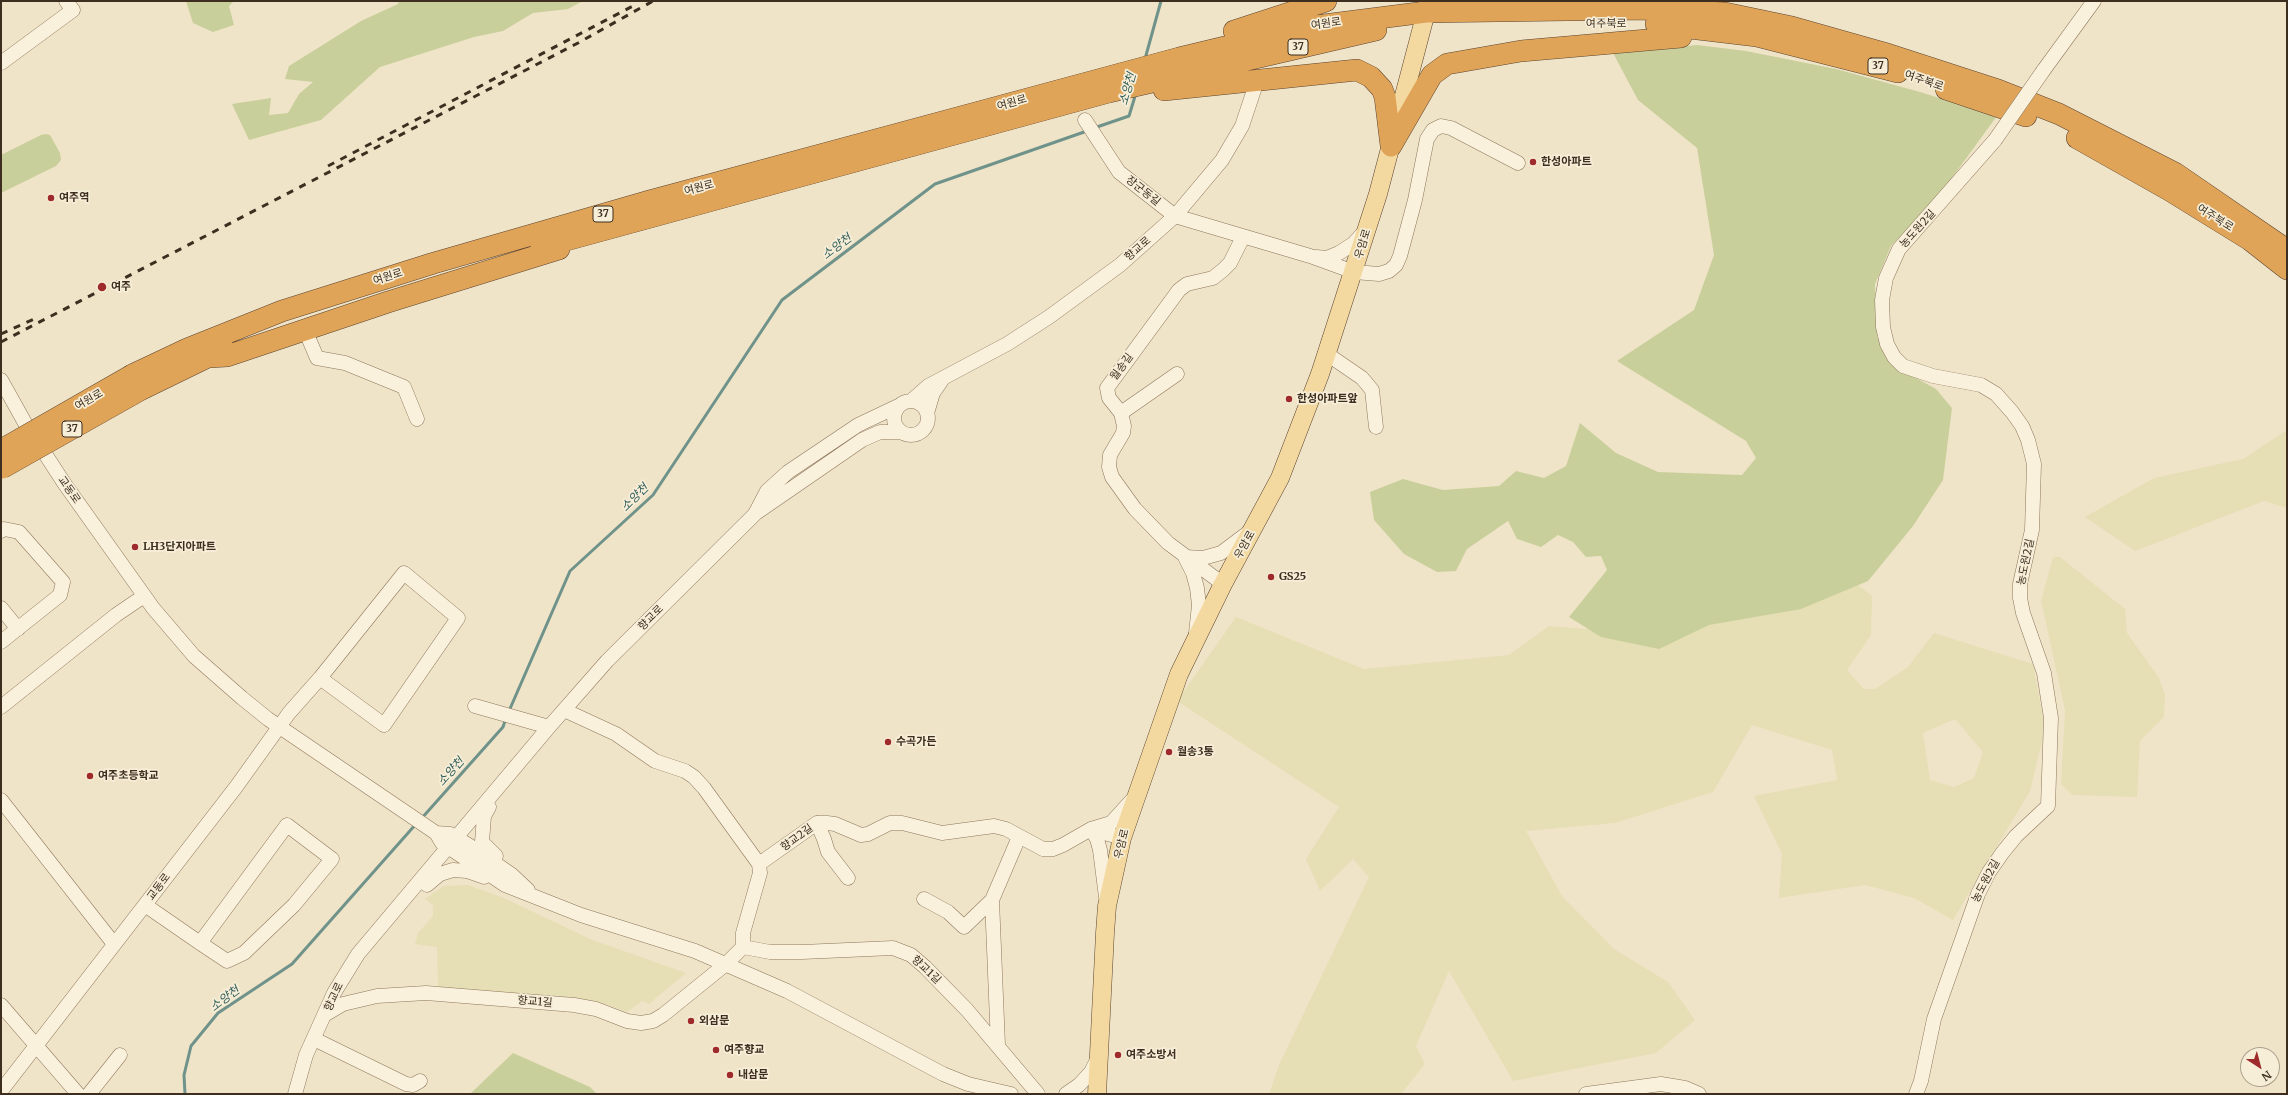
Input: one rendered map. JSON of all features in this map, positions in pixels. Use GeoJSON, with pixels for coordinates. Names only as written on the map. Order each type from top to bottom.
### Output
{"type":"FeatureCollection","features":[{"type":"Feature","properties":{"kind":"highway"},"geometry":{"type":"LineString","coordinates":[[1177,67],[1326,1]]}},
{"type":"Feature","properties":{"kind":"highway"},"geometry":{"type":"LineString","coordinates":[[1665,1],[1724,13]]}},
{"type":"Feature","properties":{"kind":"highway","name":"여주북로"},"geometry":{"type":"LineString","coordinates":[[1426,13],[1639,9],[1724,13],[1792,27],[1884,53],[1998,90],[2059,114],[2175,173],[2287,250]]}},
{"type":"Feature","properties":{"kind":"highway","name":"여원로"},"geometry":{"type":"LineString","coordinates":[[1,462],[137,382],[187,349],[282,311],[434,263],[649,201],[1177,67],[1391,26],[1426,13]]}},
{"type":"Feature","properties":{"kind":"highway","name":"여주북로"},"geometry":{"type":"LineString","coordinates":[[1426,13],[1465,24],[1666,24],[1756,36],[1890,69],[2055,126],[2169,190],[2243,235],[2287,269]]}},
{"type":"Feature","properties":{"kind":"highway"},"geometry":{"type":"LineString","coordinates":[[1391,146],[1423,88],[1432,75],[1447,64],[1521,51],[1664,37],[1756,36]]}},
{"type":"Feature","properties":{"kind":"highway"},"geometry":{"type":"LineString","coordinates":[[1177,67],[1356,70],[1364,72],[1378,83],[1386,97],[1391,146]]}},
{"type":"Feature","properties":{"kind":"highway","name":"여원로"},"geometry":{"type":"LineString","coordinates":[[137,382],[202,358],[255,335],[423,279],[586,235],[1082,91]]}},
{"type":"Feature","properties":{"kind":"highway"},"geometry":{"type":"LineString","coordinates":[[202,358],[227,356],[388,302],[552,253],[586,235]]}},
{"type":"Feature","properties":{"kind":"main road","name":"우암로"},"geometry":{"type":"LineString","coordinates":[[1097,1094],[1102,977],[1108,906],[1122,838],[1136,794],[1179,674],[1223,584],[1280,478],[1327,354],[1368,228],[1426,13]]}},
{"type":"Feature","properties":{"kind":"street"},"geometry":{"type":"LineString","coordinates":[[1,63],[73,10],[66,1]]}},
{"type":"Feature","properties":{"kind":"street","name":"농도원2길"},"geometry":{"type":"LineString","coordinates":[[1916,1094],[1921,1081],[1934,1019],[1978,894],[1989,872],[2003,852],[2016,836],[2048,806],[2051,718],[2044,673],[2023,613],[2020,598],[2020,584],[2032,530],[2034,464],[2028,440],[2022,426],[2012,412],[1996,394],[1981,385],[1933,376],[1903,366],[1894,357],[1887,344],[1883,327],[1882,300],[1886,278],[1899,249],[1995,140],[2042,71],[2094,1]]}},
{"type":"Feature","properties":{"kind":"street","name":"향교로"},"geometry":{"type":"LineString","coordinates":[[911,401],[928,386],[942,380],[1007,344],[1049,317],[1120,265],[1175,216],[1222,160],[1242,126],[1254,90]]}},
{"type":"Feature","properties":{"kind":"street","name":"장군동길"},"geometry":{"type":"LineString","coordinates":[[1085,120],[1112,164],[1119,172],[1175,216]]}},
{"type":"Feature","properties":{"kind":"street"},"geometry":{"type":"LineString","coordinates":[[1175,216],[1310,256],[1354,272],[1379,274],[1389,271],[1396,264],[1415,200],[1427,140],[1433,130],[1441,126],[1451,128],[1518,162]]}},
{"type":"Feature","properties":{"kind":"street"},"geometry":{"type":"LineString","coordinates":[[1310,256],[1327,258],[1339,253],[1352,244],[1368,228]]}},
{"type":"Feature","properties":{"kind":"street","name":"월송길"},"geometry":{"type":"LineString","coordinates":[[1223,584],[1185,557],[1135,509],[1112,477],[1109,467],[1110,455],[1123,433],[1124,426],[1121,413],[1110,398],[1107,388],[1179,290],[1188,284],[1213,278],[1223,270],[1230,263],[1243,237]]}},
{"type":"Feature","properties":{"kind":"street"},"geometry":{"type":"LineString","coordinates":[[305,330],[317,358],[345,363],[404,387],[418,418]]}},
{"type":"Feature","properties":{"kind":"street"},"geometry":{"type":"LineString","coordinates":[[1327,354],[1362,378],[1372,390],[1376,427]]}},
{"type":"Feature","properties":{"kind":"street"},"geometry":{"type":"LineString","coordinates":[[1121,413],[1177,374]]}},
{"type":"Feature","properties":{"kind":"street","name":"교동로"},"geometry":{"type":"LineString","coordinates":[[1,380],[25,423],[64,483],[144,596],[194,656],[242,698],[279,726],[444,838]]}},
{"type":"Feature","properties":{"kind":"street","name":"향교로"},"geometry":{"type":"LineString","coordinates":[[927,412],[933,393],[942,380]]}},
{"type":"Feature","properties":{"kind":"street"},"geometry":{"type":"LineString","coordinates":[[911,401],[918,402],[927,412],[926,427],[921,432],[907,435],[896,427],[894,420],[898,406],[911,401]]}},
{"type":"Feature","properties":{"kind":"street","name":"향교로"},"geometry":{"type":"LineString","coordinates":[[756,513],[767,491],[788,472],[858,425],[898,406]]}},
{"type":"Feature","properties":{"kind":"street","name":"향교로"},"geometry":{"type":"LineString","coordinates":[[295,1094],[306,1055],[326,1014],[334,992],[376,930],[394,912],[397,899],[444,838],[491,791],[504,782],[549,726],[607,661],[756,513],[862,440],[880,432],[901,432]]}},
{"type":"Feature","properties":{"kind":"street"},"geometry":{"type":"LineString","coordinates":[[1196,638],[1199,605],[1197,588],[1185,557],[1204,558],[1221,553],[1235,544],[1256,525]]}},
{"type":"Feature","properties":{"kind":"street"},"geometry":{"type":"LineString","coordinates":[[1,531],[4,529],[19,532],[63,582],[60,595],[1,642]]}},
{"type":"Feature","properties":{"kind":"street"},"geometry":{"type":"LineString","coordinates":[[279,726],[320,678],[404,573],[458,618],[384,724],[320,678]]}},
{"type":"Feature","properties":{"kind":"street"},"geometry":{"type":"LineString","coordinates":[[1,707],[116,615],[144,596]]}},
{"type":"Feature","properties":{"kind":"street"},"geometry":{"type":"LineString","coordinates":[[1,608],[18,629]]}},
{"type":"Feature","properties":{"kind":"street"},"geometry":{"type":"LineString","coordinates":[[477,707],[549,726]]}},
{"type":"Feature","properties":{"kind":"street"},"geometry":{"type":"LineString","coordinates":[[564,710],[616,734],[655,761],[684,771],[694,777],[704,788],[759,864],[760,874],[743,933],[743,947]]}},
{"type":"Feature","properties":{"kind":"street","name":"교동로"},"geometry":{"type":"LineString","coordinates":[[1,1091],[236,787],[279,726]]}},
{"type":"Feature","properties":{"kind":"street"},"geometry":{"type":"LineString","coordinates":[[504,782],[484,816],[482,842],[506,865],[508,880]]}},
{"type":"Feature","properties":{"kind":"street","name":"향교2길"},"geometry":{"type":"LineString","coordinates":[[759,864],[817,823],[835,824],[861,835],[868,834],[890,824],[902,823],[942,833],[994,826],[1006,829],[1043,849],[1053,849],[1091,829],[1111,823],[1122,813],[1136,794]]}},
{"type":"Feature","properties":{"kind":"street"},"geometry":{"type":"LineString","coordinates":[[1,800],[114,944]]}},
{"type":"Feature","properties":{"kind":"street"},"geometry":{"type":"LineString","coordinates":[[817,823],[828,852],[848,878]]}},
{"type":"Feature","properties":{"kind":"street"},"geometry":{"type":"LineString","coordinates":[[145,906],[200,943],[227,961],[244,953],[294,905],[332,859],[287,825],[200,943]]}},
{"type":"Feature","properties":{"kind":"street"},"geometry":{"type":"LineString","coordinates":[[1091,829],[1122,838]]}},
{"type":"Feature","properties":{"kind":"street"},"geometry":{"type":"LineString","coordinates":[[1091,829],[1097,839],[1100,850],[1108,906]]}},
{"type":"Feature","properties":{"kind":"street"},"geometry":{"type":"LineString","coordinates":[[924,899],[948,912],[964,927],[992,900],[1019,837]]}},
{"type":"Feature","properties":{"kind":"street"},"geometry":{"type":"LineString","coordinates":[[444,838],[531,894],[581,915],[661,938],[726,964],[819,1007],[896,1051],[942,1074],[968,1084],[1011,1094]]}},
{"type":"Feature","properties":{"kind":"street"},"geometry":{"type":"LineString","coordinates":[[394,912],[408,905],[440,874],[453,870],[467,871],[499,885],[508,880]]}},
{"type":"Feature","properties":{"kind":"street"},"geometry":{"type":"LineString","coordinates":[[992,900],[998,1045]]}},
{"type":"Feature","properties":{"kind":"street","name":"향교1길"},"geometry":{"type":"LineString","coordinates":[[326,1014],[343,1004],[377,996],[426,993],[574,1005],[596,1009],[627,1021],[641,1023],[653,1021],[663,1016],[726,964],[743,947],[770,952],[882,948],[902,950],[925,968],[967,1010],[1038,1094]]}},
{"type":"Feature","properties":{"kind":"street"},"geometry":{"type":"LineString","coordinates":[[1,1005],[78,1094]]}},
{"type":"Feature","properties":{"kind":"street"},"geometry":{"type":"LineString","coordinates":[[314,1039],[406,1084],[413,1085],[420,1081]]}},
{"type":"Feature","properties":{"kind":"street"},"geometry":{"type":"LineString","coordinates":[[88,1094],[120,1055]]}},
{"type":"Feature","properties":{"kind":"street"},"geometry":{"type":"LineString","coordinates":[[1066,1094],[1079,1085],[1090,1072],[1099,1056]]}},
{"type":"Feature","properties":{"kind":"street"},"geometry":{"type":"LineString","coordinates":[[1586,1094],[1661,1084],[1685,1088],[1699,1094]]}},
{"type":"Feature","properties":{"kind":"shaded area"},"geometry":{"type":"Polygon","coordinates":[[[2287,430],[2287,508],[2264,501],[2135,551],[2085,517],[2154,478],[2243,459],[2287,430]]]}},
{"type":"Feature","properties":{"kind":"shaded area"},"geometry":{"type":"Polygon","coordinates":[[[2053,557],[2060,557],[2125,609],[2127,633],[2159,678],[2165,695],[2164,717],[2140,741],[2137,797],[2072,795],[2061,784],[2065,710],[2041,601],[2053,557]]]}},
{"type":"Feature","properties":{"kind":"shaded area"},"geometry":{"type":"Polygon","coordinates":[[[1831,563],[1872,596],[1871,635],[1847,670],[1864,689],[1875,689],[1908,667],[1934,633],[2033,664],[2045,729],[2030,791],[1953,920],[1914,898],[1865,885],[1779,898],[1782,854],[1754,796],[1837,780],[1832,750],[1752,725],[1713,792],[1615,823],[1526,831],[1562,896],[1614,949],[1668,982],[1695,1020],[1656,1053],[1513,1081],[1449,971],[1416,1046],[1425,1064],[1401,1094],[1269,1094],[1279,1065],[1369,877],[1353,859],[1320,891],[1306,859],[1339,807],[1177,701],[1236,617],[1364,669],[1509,655],[1549,626],[1649,634],[1831,563]],[[1955,719],[1923,733],[1930,780],[1954,787],[1974,778],[1983,752],[1955,719]]]}},
{"type":"Feature","properties":{"kind":"shaded area"},"geometry":{"type":"Polygon","coordinates":[[[468,885],[504,898],[590,939],[686,973],[649,1004],[642,1001],[627,1012],[602,1003],[570,998],[438,988],[437,947],[415,944],[418,933],[433,916],[433,905],[425,899],[444,886],[468,885]]]}},
{"type":"Feature","properties":{"kind":"green space"},"geometry":{"type":"Polygon","coordinates":[[[186,1],[234,1],[229,6],[234,25],[213,32],[193,23],[186,1]]]}},
{"type":"Feature","properties":{"kind":"green space"},"geometry":{"type":"Polygon","coordinates":[[[399,1],[583,1],[568,9],[533,13],[503,31],[474,37],[380,67],[321,120],[249,140],[232,104],[271,98],[269,115],[288,113],[299,94],[313,82],[285,79],[289,66],[361,21],[398,4],[399,1]]]}},
{"type":"Feature","properties":{"kind":"green space"},"geometry":{"type":"Polygon","coordinates":[[[1697,45],[1746,51],[1836,69],[1920,92],[1997,116],[1938,197],[1891,246],[1875,284],[1877,337],[1896,367],[1936,389],[1952,408],[1943,480],[1913,526],[1868,581],[1801,609],[1709,625],[1659,649],[1601,637],[1569,617],[1607,570],[1601,556],[1586,557],[1573,542],[1558,535],[1541,547],[1517,539],[1508,521],[1467,549],[1456,571],[1437,572],[1404,554],[1374,520],[1370,492],[1403,479],[1443,490],[1499,486],[1516,471],[1544,478],[1566,466],[1580,423],[1616,453],[1658,472],[1742,475],[1756,458],[1746,441],[1617,361],[1694,310],[1714,255],[1697,148],[1638,100],[1613,53],[1697,45]]]}},
{"type":"Feature","properties":{"kind":"green space"},"geometry":{"type":"Polygon","coordinates":[[[41,135],[50,135],[60,153],[61,160],[56,166],[1,193],[1,155],[41,135]]]}},
{"type":"Feature","properties":{"kind":"green space"},"geometry":{"type":"Polygon","coordinates":[[[513,1053],[590,1087],[597,1094],[470,1094],[513,1053]]]}},
{"type":"Feature","properties":{"kind":"waterway","name":"소양천"},"geometry":{"type":"LineString","coordinates":[[1145,59],[1161,1]]}},
{"type":"Feature","properties":{"kind":"waterway","name":"소양천"},"geometry":{"type":"LineString","coordinates":[[1094,128],[1129,116],[1136,93]]}},
{"type":"Feature","properties":{"kind":"waterway","name":"소양천"},"geometry":{"type":"LineString","coordinates":[[509,711],[570,571],[653,495],[782,300],[935,184],[1087,131]]}},
{"type":"Feature","properties":{"kind":"waterway","name":"소양천"},"geometry":{"type":"LineString","coordinates":[[421,819],[503,727],[506,718]]}},
{"type":"Feature","properties":{"kind":"waterway","name":"소양천"},"geometry":{"type":"LineString","coordinates":[[185,1094],[184,1075],[191,1046],[218,1013],[292,964],[416,824]]}},
{"type":"Feature","properties":{"kind":"railway"},"geometry":{"type":"LineString","coordinates":[[1,342],[578,43],[653,1]]}},
{"type":"Feature","properties":{"kind":"railway"},"geometry":{"type":"LineString","coordinates":[[328,166],[633,6]]}},
{"type":"Feature","properties":{"kind":"railway"},"geometry":{"type":"LineString","coordinates":[[1,334],[34,319]]}},
{"type":"Feature","properties":{"kind":"place","name":"한성아파트"},"geometry":{"type":"Point","coordinates":[1533,162]}},
{"type":"Feature","properties":{"kind":"place","name":"여주역"},"geometry":{"type":"Point","coordinates":[51,198]}},
{"type":"Feature","properties":{"kind":"place","name":"여주"},"geometry":{"type":"Point","coordinates":[102,287]}},
{"type":"Feature","properties":{"kind":"place","name":"한성아파트앞"},"geometry":{"type":"Point","coordinates":[1289,399]}},
{"type":"Feature","properties":{"kind":"place","name":"LH3단지아파트"},"geometry":{"type":"Point","coordinates":[135,547]}},
{"type":"Feature","properties":{"kind":"place","name":"GS25"},"geometry":{"type":"Point","coordinates":[1271,577]}},
{"type":"Feature","properties":{"kind":"place","name":"수곡가든"},"geometry":{"type":"Point","coordinates":[888,742]}},
{"type":"Feature","properties":{"kind":"place","name":"월송3통"},"geometry":{"type":"Point","coordinates":[1169,752]}},
{"type":"Feature","properties":{"kind":"place","name":"여주초등학교"},"geometry":{"type":"Point","coordinates":[90,776]}},
{"type":"Feature","properties":{"kind":"place","name":"외삼문"},"geometry":{"type":"Point","coordinates":[691,1021]}},
{"type":"Feature","properties":{"kind":"place","name":"여주향교"},"geometry":{"type":"Point","coordinates":[716,1050]}},
{"type":"Feature","properties":{"kind":"place","name":"여주소방서"},"geometry":{"type":"Point","coordinates":[1118,1055]}},
{"type":"Feature","properties":{"kind":"place","name":"내삼문"},"geometry":{"type":"Point","coordinates":[730,1075]}}]}
